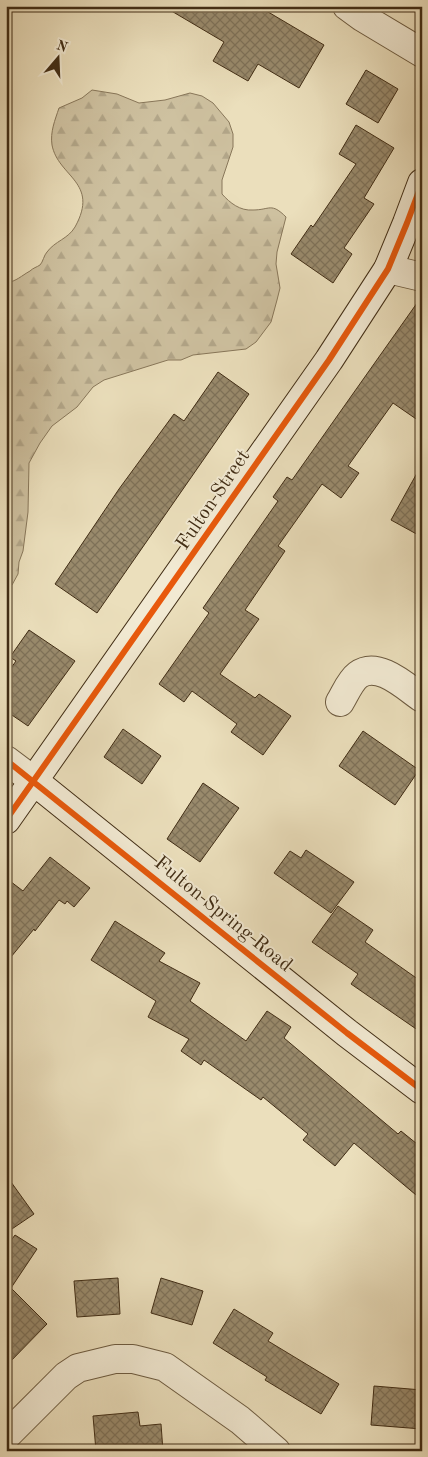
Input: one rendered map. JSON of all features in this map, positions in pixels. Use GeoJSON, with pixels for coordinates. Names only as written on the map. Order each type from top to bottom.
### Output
{"type":"FeatureCollection","features":[{"type":"Feature","properties":{"kind":"street"},"geometry":{"type":"LineString","coordinates":[[347,6],[422,53]]}},
{"type":"Feature","properties":{"kind":"street","name":"Fulton Street"},"geometry":{"type":"LineString","coordinates":[[6,820],[329,360],[388,270],[422,183]]}},
{"type":"Feature","properties":{"kind":"street"},"geometry":{"type":"LineString","coordinates":[[388,270],[422,277]]}},
{"type":"Feature","properties":{"kind":"street"},"geometry":{"type":"LineString","coordinates":[[340,702],[357,676],[370,671],[384,674],[422,698]]}},
{"type":"Feature","properties":{"kind":"street","name":"Fulton Spring Road"},"geometry":{"type":"LineString","coordinates":[[6,760],[347,1033],[422,1090]]}},
{"type":"Feature","properties":{"kind":"street"},"geometry":{"type":"LineString","coordinates":[[6,1436],[66,1376],[78,1368],[115,1359],[133,1358],[165,1367],[240,1420],[276,1451]]}},
{"type":"Feature","properties":{"kind":"green space"},"geometry":{"type":"Polygon","coordinates":[[[92,90],[117,94],[139,103],[165,100],[190,93],[202,96],[213,103],[229,122],[233,134],[233,147],[222,180],[222,194],[240,208],[259,210],[273,208],[286,217],[277,252],[276,264],[280,288],[271,322],[256,342],[246,349],[193,355],[181,360],[168,360],[104,380],[93,387],[77,407],[52,426],[29,463],[28,512],[23,551],[19,562],[18,574],[12,585],[6,584],[6,283],[16,280],[40,265],[50,248],[69,234],[75,227],[83,200],[75,181],[56,156],[52,145],[53,126],[59,108],[82,98],[92,90]]]}},
{"type":"Feature","properties":{"kind":"building"},"geometry":{"type":"Polygon","coordinates":[[[163,6],[258,6],[324,45],[299,88],[258,64],[248,81],[213,61],[224,42],[163,6]]]}},
{"type":"Feature","properties":{"kind":"building"},"geometry":{"type":"Polygon","coordinates":[[[366,70],[398,89],[378,123],[346,104],[366,70]]]}},
{"type":"Feature","properties":{"kind":"building"},"geometry":{"type":"Polygon","coordinates":[[[356,125],[394,148],[364,198],[374,204],[344,248],[352,254],[333,283],[291,254],[311,225],[313,227],[356,164],[339,154],[356,125]]]}},
{"type":"Feature","properties":{"kind":"building"},"geometry":{"type":"Polygon","coordinates":[[[422,296],[422,423],[393,403],[348,466],[359,473],[341,498],[322,484],[278,546],[285,551],[245,610],[259,619],[220,674],[255,698],[259,694],[291,716],[263,755],[231,732],[237,724],[192,691],[184,702],[159,684],[209,613],[203,608],[278,501],[273,497],[287,477],[292,480],[422,296]]]}},
{"type":"Feature","properties":{"kind":"building"},"geometry":{"type":"Polygon","coordinates":[[[218,372],[249,394],[97,613],[55,584],[119,489],[174,414],[184,421],[218,372]]]}},
{"type":"Feature","properties":{"kind":"building"},"geometry":{"type":"Polygon","coordinates":[[[422,464],[422,537],[391,520],[422,464]]]}},
{"type":"Feature","properties":{"kind":"building"},"geometry":{"type":"Polygon","coordinates":[[[29,630],[75,661],[28,726],[6,711],[6,675],[16,661],[10,657],[29,630]]]}},
{"type":"Feature","properties":{"kind":"building"},"geometry":{"type":"Polygon","coordinates":[[[123,729],[161,756],[142,784],[104,757],[123,729]]]}},
{"type":"Feature","properties":{"kind":"building"},"geometry":{"type":"Polygon","coordinates":[[[363,731],[419,770],[395,805],[339,766],[363,731]]]}},
{"type":"Feature","properties":{"kind":"building"},"geometry":{"type":"Polygon","coordinates":[[[203,783],[239,808],[200,862],[167,839],[203,783]]]}},
{"type":"Feature","properties":{"kind":"building"},"geometry":{"type":"Polygon","coordinates":[[[306,850],[354,882],[331,913],[274,873],[290,851],[301,858],[306,850]]]}},
{"type":"Feature","properties":{"kind":"building"},"geometry":{"type":"Polygon","coordinates":[[[50,857],[90,888],[74,907],[67,901],[65,904],[59,900],[35,931],[34,929],[6,963],[6,878],[23,891],[50,857]]]}},
{"type":"Feature","properties":{"kind":"building"},"geometry":{"type":"Polygon","coordinates":[[[338,906],[373,930],[365,942],[422,982],[422,1033],[351,984],[358,974],[312,942],[338,906]]]}},
{"type":"Feature","properties":{"kind":"building"},"geometry":{"type":"Polygon","coordinates":[[[115,921],[165,953],[159,961],[200,983],[190,1001],[246,1041],[267,1011],[291,1027],[284,1038],[398,1134],[401,1131],[422,1148],[422,1200],[354,1143],[335,1166],[303,1140],[308,1134],[263,1097],[261,1100],[204,1060],[201,1065],[181,1051],[189,1039],[148,1017],[156,1001],[91,960],[115,921]]]}},
{"type":"Feature","properties":{"kind":"building"},"geometry":{"type":"Polygon","coordinates":[[[6,1175],[34,1214],[6,1233],[6,1175]]]}},
{"type":"Feature","properties":{"kind":"building"},"geometry":{"type":"Polygon","coordinates":[[[15,1235],[37,1249],[11,1288],[47,1324],[6,1366],[6,1247],[15,1235]]]}},
{"type":"Feature","properties":{"kind":"building"},"geometry":{"type":"Polygon","coordinates":[[[118,1278],[120,1314],[77,1317],[74,1281],[118,1278]]]}},
{"type":"Feature","properties":{"kind":"building"},"geometry":{"type":"Polygon","coordinates":[[[161,1278],[203,1291],[192,1325],[151,1313],[161,1278]]]}},
{"type":"Feature","properties":{"kind":"building"},"geometry":{"type":"Polygon","coordinates":[[[234,1309],[273,1333],[268,1341],[339,1384],[321,1414],[265,1380],[267,1377],[213,1343],[234,1309]]]}},
{"type":"Feature","properties":{"kind":"building"},"geometry":{"type":"Polygon","coordinates":[[[374,1386],[422,1390],[422,1429],[371,1425],[374,1386]]]}},
{"type":"Feature","properties":{"kind":"building"},"geometry":{"type":"Polygon","coordinates":[[[138,1412],[140,1426],[161,1424],[163,1451],[96,1451],[93,1416],[138,1412]]]}},
{"type":"Feature","properties":{"kind":"cycle path"},"geometry":{"type":"LineString","coordinates":[[6,820],[329,360],[388,269],[422,183]]}},
{"type":"Feature","properties":{"kind":"cycle path"},"geometry":{"type":"LineString","coordinates":[[6,760],[347,1033],[422,1090]]}}]}
